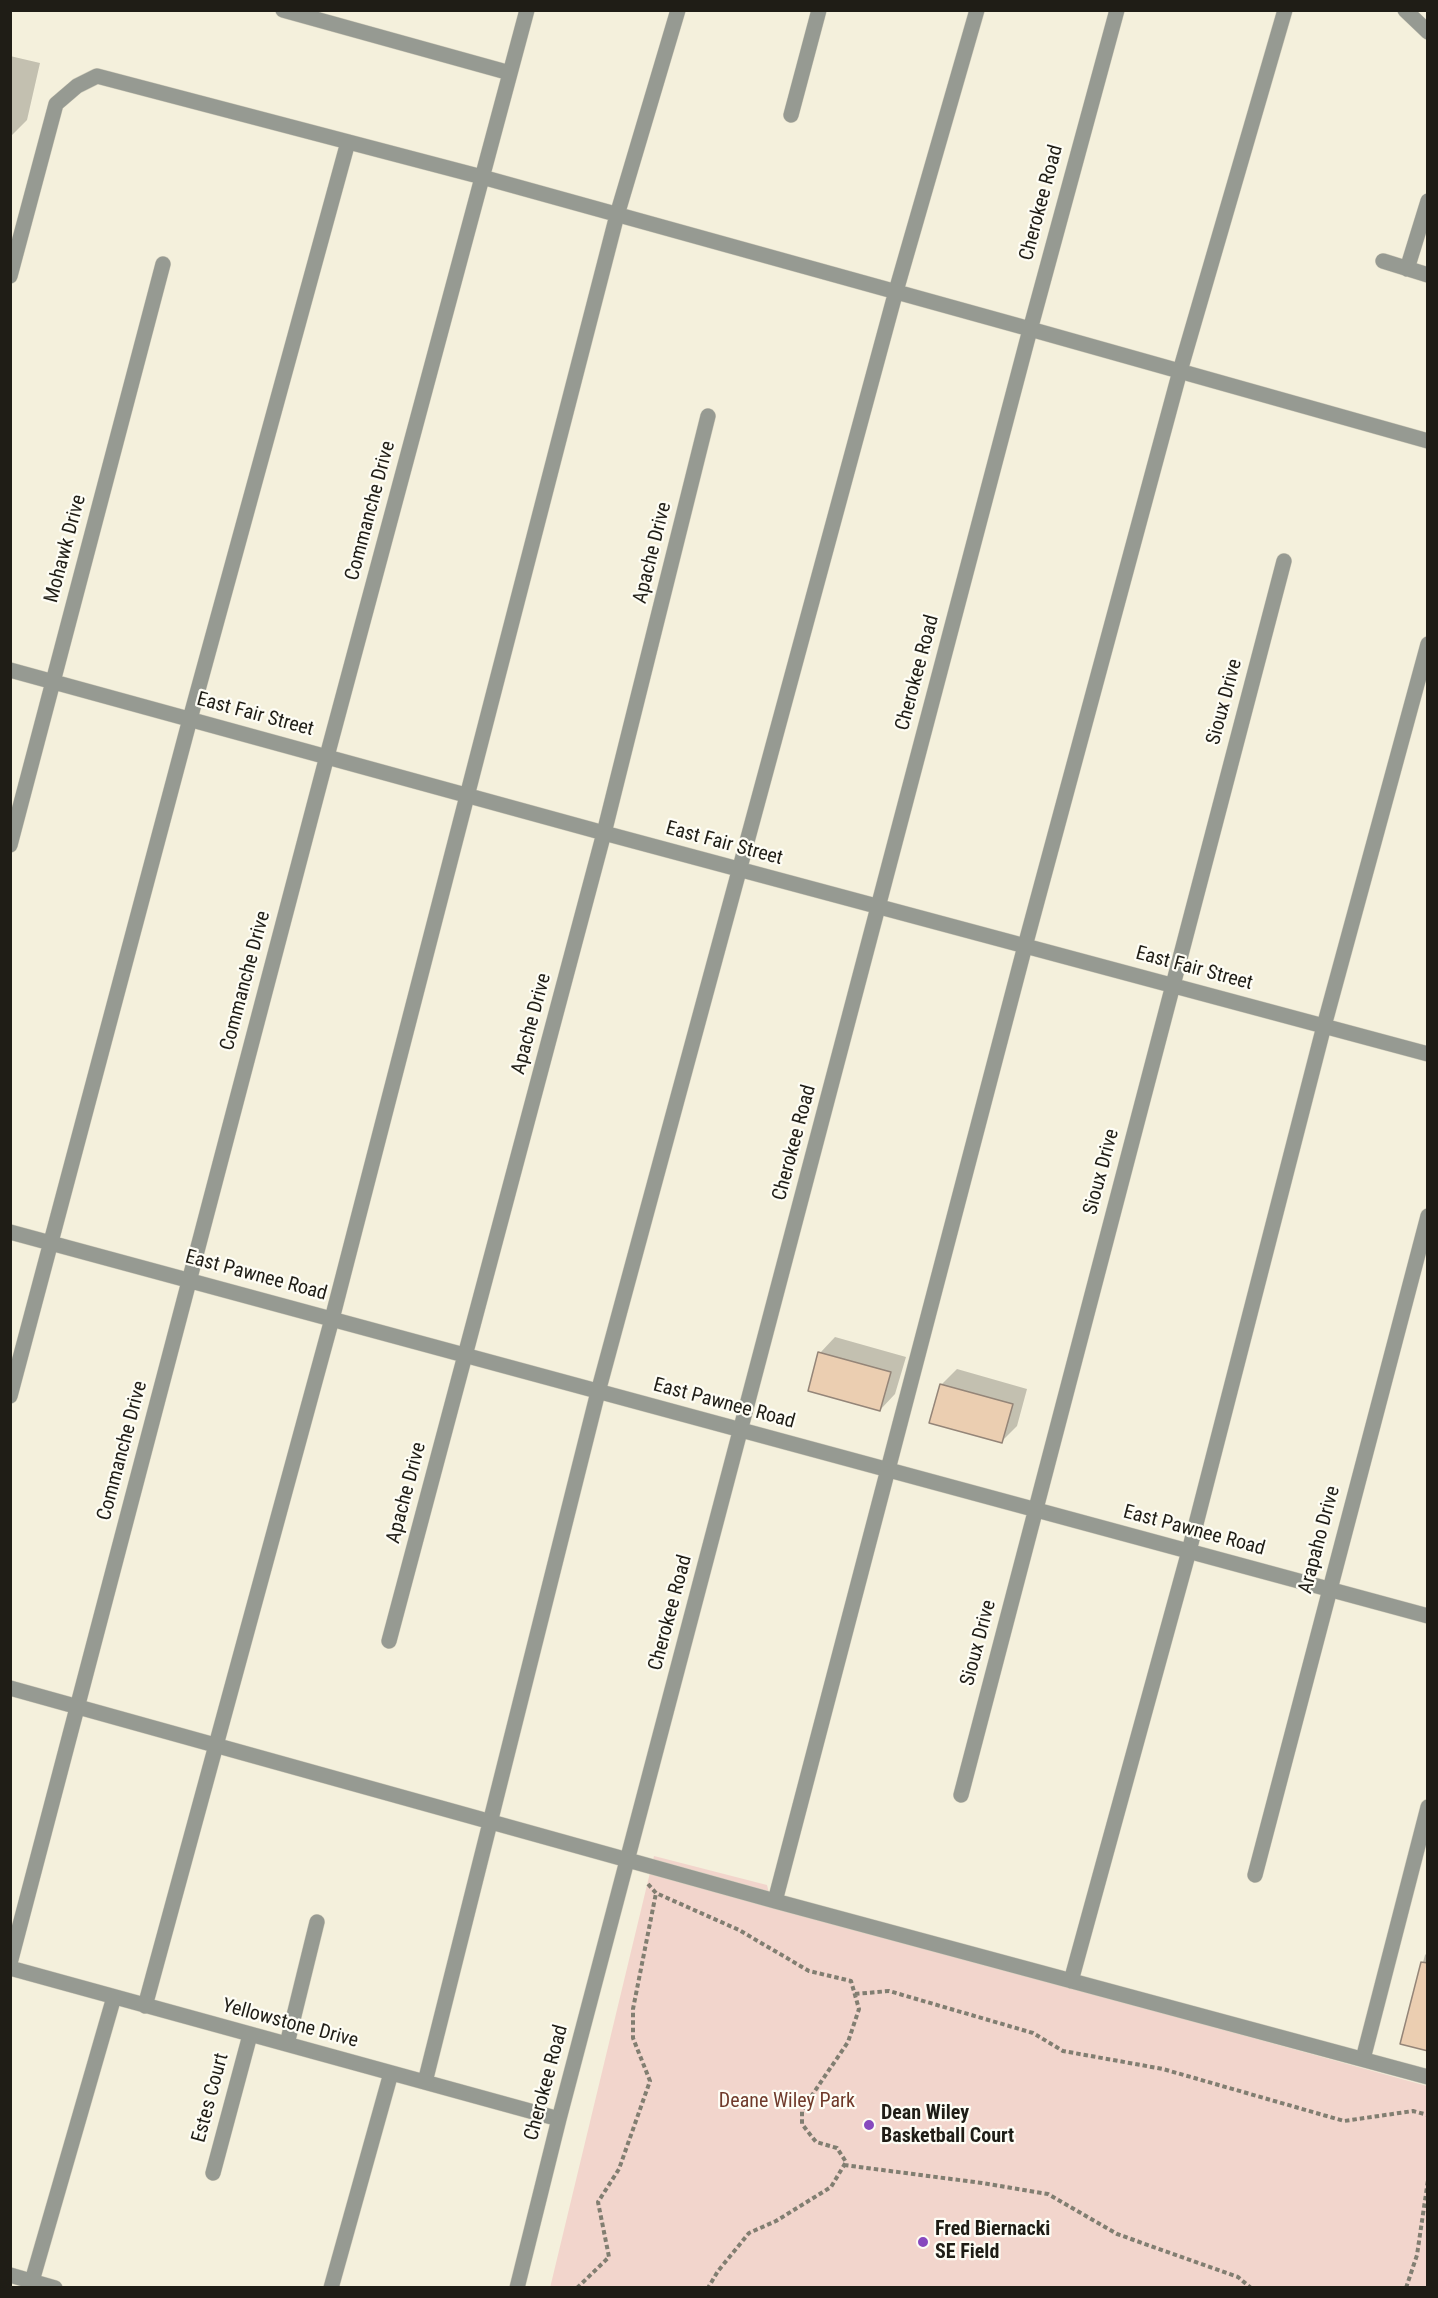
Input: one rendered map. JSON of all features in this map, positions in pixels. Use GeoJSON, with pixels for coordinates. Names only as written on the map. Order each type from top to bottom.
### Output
{"type":"FeatureCollection","features":[{"type":"Feature","properties":{"kind":"street"},"geometry":{"type":"LineString","coordinates":[[283,10],[510,73]]}},
{"type":"Feature","properties":{"kind":"street","name":"Commanche Drive"},"geometry":{"type":"LineString","coordinates":[[10,1963],[327,756],[527,10]]}},
{"type":"Feature","properties":{"kind":"street"},"geometry":{"type":"LineString","coordinates":[[145,2006],[332,1319],[617,215],[678,10]]}},
{"type":"Feature","properties":{"kind":"street"},"geometry":{"type":"LineString","coordinates":[[791,115],[819,10]]}},
{"type":"Feature","properties":{"kind":"street"},"geometry":{"type":"LineString","coordinates":[[425,2082],[598,1392],[896,291],[977,10]]}},
{"type":"Feature","properties":{"kind":"street","name":"Cherokee Road"},"geometry":{"type":"LineString","coordinates":[[517,2288],[559,2119],[1030,328],[1117,10]]}},
{"type":"Feature","properties":{"kind":"street"},"geometry":{"type":"LineString","coordinates":[[775,1901],[1025,946],[1180,371],[1285,10]]}},
{"type":"Feature","properties":{"kind":"street"},"geometry":{"type":"LineString","coordinates":[[1406,10],[1428,32]]}},
{"type":"Feature","properties":{"kind":"street"},"geometry":{"type":"LineString","coordinates":[[10,276],[56,104],[77,86],[97,76],[482,177],[1030,328],[1428,441]]}},
{"type":"Feature","properties":{"kind":"street"},"geometry":{"type":"LineString","coordinates":[[10,1396],[190,719],[348,142]]}},
{"type":"Feature","properties":{"kind":"street"},"geometry":{"type":"LineString","coordinates":[[1407,269],[1428,201]]}},
{"type":"Feature","properties":{"kind":"street"},"geometry":{"type":"LineString","coordinates":[[1383,261],[1428,275]]}},
{"type":"Feature","properties":{"kind":"street","name":"Mohawk Drive"},"geometry":{"type":"LineString","coordinates":[[10,844],[163,264]]}},
{"type":"Feature","properties":{"kind":"street","name":"Apache Drive"},"geometry":{"type":"LineString","coordinates":[[389,1641],[604,833],[708,416]]}},
{"type":"Feature","properties":{"kind":"street","name":"Sioux Drive"},"geometry":{"type":"LineString","coordinates":[[961,1795],[1284,561]]}},
{"type":"Feature","properties":{"kind":"street"},"geometry":{"type":"LineString","coordinates":[[1071,1981],[1189,1551],[1324,1026],[1428,644]]}},
{"type":"Feature","properties":{"kind":"street","name":"East Fair Street"},"geometry":{"type":"LineString","coordinates":[[10,670],[604,833],[1428,1054]]}},
{"type":"Feature","properties":{"kind":"street","name":"Arapaho Drive"},"geometry":{"type":"LineString","coordinates":[[1255,1875],[1428,1216]]}},
{"type":"Feature","properties":{"kind":"street","name":"East Pawnee Road"},"geometry":{"type":"LineString","coordinates":[[10,1232],[1428,1616]]}},
{"type":"Feature","properties":{"kind":"street"},"geometry":{"type":"LineString","coordinates":[[10,1689],[79,1706],[628,1861],[1428,2077]]}},
{"type":"Feature","properties":{"kind":"street"},"geometry":{"type":"LineString","coordinates":[[1363,2060],[1428,1807]]}},
{"type":"Feature","properties":{"kind":"street"},"geometry":{"type":"LineString","coordinates":[[287,2044],[317,1922]]}},
{"type":"Feature","properties":{"kind":"street","name":"Yellowstone Drive"},"geometry":{"type":"LineString","coordinates":[[10,1968],[559,2119]]}},
{"type":"Feature","properties":{"kind":"street"},"geometry":{"type":"LineString","coordinates":[[32,2281],[114,1997]]}},
{"type":"Feature","properties":{"kind":"street","name":"Estes Court"},"geometry":{"type":"LineString","coordinates":[[213,2172],[250,2035]]}},
{"type":"Feature","properties":{"kind":"street"},"geometry":{"type":"LineString","coordinates":[[332,2288],[391,2073]]}},
{"type":"Feature","properties":{"kind":"street"},"geometry":{"type":"LineString","coordinates":[[10,2275],[55,2288]]}},
{"type":"Feature","properties":{"kind":"path"},"geometry":{"type":"LineString","coordinates":[[577,2288],[609,2257],[598,2202],[619,2169],[650,2081],[633,2038],[633,2009],[656,1893],[739,1930],[809,1971],[851,1981],[859,2009],[849,2042],[802,2110],[802,2124],[816,2142],[837,2148],[846,2162],[831,2187],[776,2221],[749,2233],[718,2271],[708,2288]]}},
{"type":"Feature","properties":{"kind":"path"},"geometry":{"type":"LineString","coordinates":[[855,1994],[889,1991],[1033,2033],[1063,2051],[1163,2069],[1344,2121],[1413,2111],[1428,2115]]}},
{"type":"Feature","properties":{"kind":"path"},"geometry":{"type":"LineString","coordinates":[[844,2165],[1048,2194],[1117,2234],[1227,2272],[1238,2277],[1251,2288]]}},
{"type":"Feature","properties":{"kind":"path"},"geometry":{"type":"LineString","coordinates":[[1406,2288],[1417,2255],[1428,2180]]}},
{"type":"Feature","properties":{"kind":"green space","name":"Deane Wiley Park"},"geometry":{"type":"Polygon","coordinates":[[[654,1856],[767,1885],[772,1905],[1427,2086],[1427,2287],[550,2288],[654,1856]]]}},
{"type":"Feature","properties":{"kind":"building"},"geometry":{"type":"Polygon","coordinates":[[[818,1352],[891,1372],[880,1411],[808,1391],[818,1352]]]}},
{"type":"Feature","properties":{"kind":"building"},"geometry":{"type":"Polygon","coordinates":[[[940,1384],[1013,1404],[1002,1443],[929,1423],[940,1384]]]}},
{"type":"Feature","properties":{"kind":"building"},"geometry":{"type":"Polygon","coordinates":[[[1421,1962],[1428,1963],[1428,2051],[1400,2044],[1421,1962]]]}},
{"type":"Feature","properties":{"kind":"place","name":"Dean Wiley Basketball Court"},"geometry":{"type":"Point","coordinates":[869,2125]}},
{"type":"Feature","properties":{"kind":"place","name":"Fred Biernacki SE Field"},"geometry":{"type":"Point","coordinates":[923,2242]}}]}
